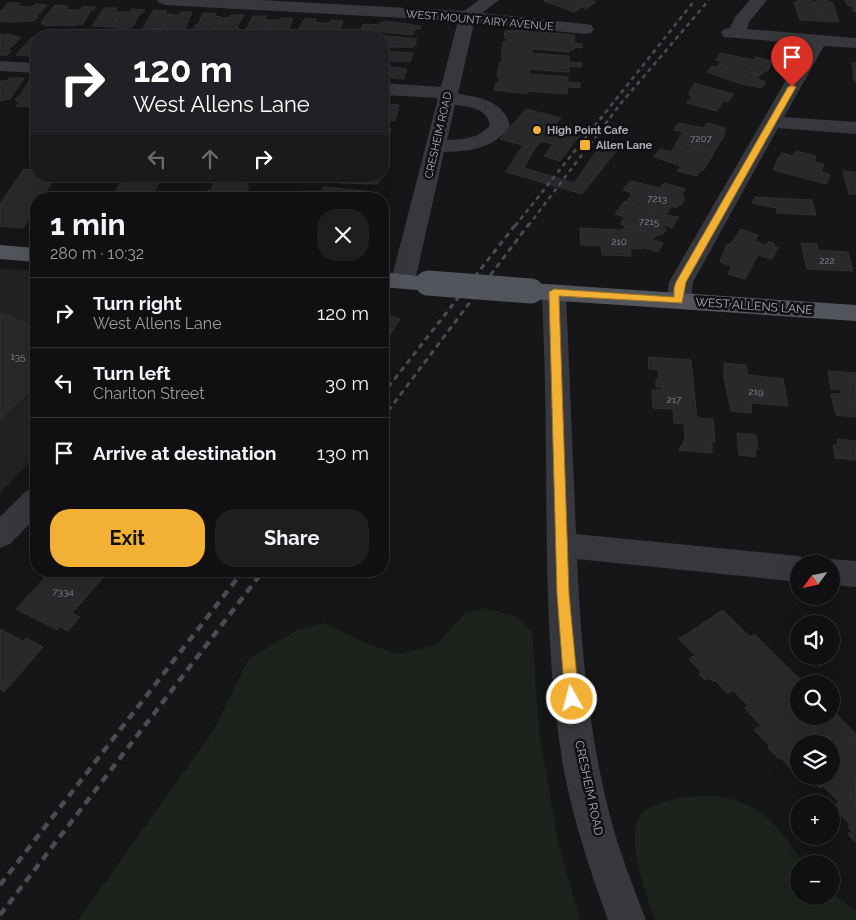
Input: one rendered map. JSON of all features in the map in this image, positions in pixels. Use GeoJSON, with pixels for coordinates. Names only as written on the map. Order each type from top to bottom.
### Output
{"type":"FeatureCollection","features":[{"type":"Feature","properties":{"kind":"main road"},"geometry":{"type":"LineString","coordinates":[[0,252],[30,254]]}},
{"type":"Feature","properties":{"kind":"main road","name":"WEST ALLENS LANE"},"geometry":{"type":"LineString","coordinates":[[393,280],[856,313]]}},
{"type":"Feature","properties":{"kind":"street","name":"WEST MOUNT AIRY AVENUE"},"geometry":{"type":"LineString","coordinates":[[165,0],[468,16],[584,29]]}},
{"type":"Feature","properties":{"kind":"street"},"geometry":{"type":"LineString","coordinates":[[468,16],[491,0]]}},
{"type":"Feature","properties":{"kind":"street"},"geometry":{"type":"LineString","coordinates":[[759,0],[734,33],[856,43]]}},
{"type":"Feature","properties":{"kind":"street","name":"CRESHEIM ROAD"},"geometry":{"type":"LineString","coordinates":[[393,280],[435,146],[468,16]]}},
{"type":"Feature","properties":{"kind":"street"},"geometry":{"type":"LineString","coordinates":[[679,300],[678,288],[681,282],[818,41]]}},
{"type":"Feature","properties":{"kind":"street"},"geometry":{"type":"LineString","coordinates":[[0,66],[30,68]]}},
{"type":"Feature","properties":{"kind":"street"},"geometry":{"type":"LineString","coordinates":[[389,90],[447,96],[479,103],[495,112],[500,119],[500,126],[488,138],[478,143],[435,146]]}},
{"type":"Feature","properties":{"kind":"street"},"geometry":{"type":"LineString","coordinates":[[772,122],[856,128]]}},
{"type":"Feature","properties":{"kind":"street","name":"CRESHEIM ROAD"},"geometry":{"type":"LineString","coordinates":[[542,292],[560,449],[561,545],[570,684],[592,816],[627,920]]}},
{"type":"Feature","properties":{"kind":"street"},"geometry":{"type":"LineString","coordinates":[[0,536],[30,505]]}},
{"type":"Feature","properties":{"kind":"street"},"geometry":{"type":"LineString","coordinates":[[561,545],[790,567]]}},
{"type":"Feature","properties":{"kind":"street"},"geometry":{"type":"LineString","coordinates":[[840,573],[856,574]]}},
{"type":"Feature","properties":{"kind":"shaded area"},"geometry":{"type":"Polygon","coordinates":[[[0,269],[30,270],[30,461],[0,493],[0,269]]]}},
{"type":"Feature","properties":{"kind":"shaded area"},"geometry":{"type":"Polygon","coordinates":[[[485,608],[514,616],[532,631],[539,731],[558,843],[580,920],[78,920],[212,733],[248,660],[297,630],[324,623],[365,643],[399,654],[437,645],[463,614],[485,608]]]}},
{"type":"Feature","properties":{"kind":"shaded area"},"geometry":{"type":"Polygon","coordinates":[[[683,797],[722,797],[737,801],[761,813],[780,831],[798,855],[790,855],[790,905],[840,905],[840,899],[856,911],[856,920],[655,920],[638,864],[635,834],[637,822],[643,812],[656,805],[683,797]]]}},
{"type":"Feature","properties":{"kind":"building"},"geometry":{"type":"Polygon","coordinates":[[[575,0],[590,6],[585,9],[582,7],[574,12],[544,1],[575,0]]]}},
{"type":"Feature","properties":{"kind":"building"},"geometry":{"type":"Polygon","coordinates":[[[575,0],[593,0],[596,2],[590,6],[575,0]]]}},
{"type":"Feature","properties":{"kind":"building"},"geometry":{"type":"Polygon","coordinates":[[[798,0],[811,0],[814,2],[820,21],[800,20],[794,2],[799,2],[798,0]]]}},
{"type":"Feature","properties":{"kind":"building"},"geometry":{"type":"Polygon","coordinates":[[[816,0],[826,0],[833,3],[839,22],[820,21],[814,2],[817,2],[816,0]]]}},
{"type":"Feature","properties":{"kind":"building"},"geometry":{"type":"Polygon","coordinates":[[[845,0],[856,0],[856,12],[853,11],[852,6],[847,5],[845,0]]]}},
{"type":"Feature","properties":{"kind":"building"},"geometry":{"type":"Polygon","coordinates":[[[8,3],[20,3],[17,6],[24,7],[11,22],[0,21],[0,12],[8,3]]]}},
{"type":"Feature","properties":{"kind":"building"},"geometry":{"type":"Polygon","coordinates":[[[35,4],[47,5],[34,21],[11,22],[23,7],[32,7],[35,4]]]}},
{"type":"Feature","properties":{"kind":"building"},"geometry":{"type":"Polygon","coordinates":[[[55,5],[68,6],[66,9],[72,10],[61,25],[44,26],[46,24],[41,24],[43,22],[41,22],[55,5]]]}},
{"type":"Feature","properties":{"kind":"building"},"geometry":{"type":"Polygon","coordinates":[[[82,7],[96,7],[90,12],[83,24],[61,25],[72,10],[80,10],[82,7]]]}},
{"type":"Feature","properties":{"kind":"building"},"geometry":{"type":"Polygon","coordinates":[[[104,8],[117,8],[115,12],[121,12],[111,27],[92,26],[104,8]]]}},
{"type":"Feature","properties":{"kind":"building"},"geometry":{"type":"Polygon","coordinates":[[[132,9],[145,10],[139,15],[133,27],[122,29],[111,27],[121,12],[130,12],[132,9]]]}},
{"type":"Feature","properties":{"kind":"building"},"geometry":{"type":"Polygon","coordinates":[[[154,10],[167,11],[165,14],[171,14],[162,29],[143,28],[154,10]]]}},
{"type":"Feature","properties":{"kind":"building"},"geometry":{"type":"Polygon","coordinates":[[[181,12],[192,12],[185,29],[162,29],[171,15],[179,15],[181,12]]]}},
{"type":"Feature","properties":{"kind":"building"},"geometry":{"type":"Polygon","coordinates":[[[203,13],[216,14],[215,16],[221,17],[214,30],[193,30],[195,25],[198,25],[203,13]]]}},
{"type":"Feature","properties":{"kind":"building"},"geometry":{"type":"Polygon","coordinates":[[[231,15],[244,15],[237,27],[239,28],[237,30],[214,30],[221,18],[230,17],[231,15]]]}},
{"type":"Feature","properties":{"kind":"building"},"geometry":{"type":"Polygon","coordinates":[[[253,16],[266,16],[265,19],[270,20],[266,30],[246,30],[253,16]]]}},
{"type":"Feature","properties":{"kind":"building"},"geometry":{"type":"Polygon","coordinates":[[[281,18],[293,18],[289,30],[266,30],[270,20],[280,20],[281,18]]]}},
{"type":"Feature","properties":{"kind":"building"},"geometry":{"type":"Polygon","coordinates":[[[304,19],[316,19],[315,22],[322,23],[319,30],[298,30],[304,19]]]}},
{"type":"Feature","properties":{"kind":"building"},"geometry":{"type":"Polygon","coordinates":[[[331,20],[343,21],[340,30],[319,30],[322,23],[330,23],[331,20]]]}},
{"type":"Feature","properties":{"kind":"building"},"geometry":{"type":"Polygon","coordinates":[[[381,22],[393,22],[421,26],[420,29],[415,29],[413,35],[389,33],[389,30],[361,30],[363,24],[381,25],[381,22]]]}},
{"type":"Feature","properties":{"kind":"building"},"geometry":{"type":"Polygon","coordinates":[[[522,30],[575,35],[574,43],[583,44],[582,48],[575,47],[574,50],[570,49],[570,52],[532,49],[532,53],[569,56],[569,62],[582,63],[581,67],[569,66],[569,72],[529,69],[529,74],[568,77],[568,82],[580,83],[580,88],[567,87],[568,94],[528,91],[528,94],[494,90],[496,82],[499,83],[499,77],[497,77],[498,70],[501,70],[498,69],[503,57],[501,57],[502,50],[504,50],[502,49],[503,42],[506,42],[507,38],[504,38],[505,31],[522,30]]]}},
{"type":"Feature","properties":{"kind":"building"},"geometry":{"type":"Polygon","coordinates":[[[8,34],[21,38],[8,50],[11,51],[7,55],[0,55],[0,35],[8,34]]]}},
{"type":"Feature","properties":{"kind":"building"},"geometry":{"type":"Polygon","coordinates":[[[389,36],[417,39],[414,47],[389,47],[389,36]]]}},
{"type":"Feature","properties":{"kind":"building"},"geometry":{"type":"Polygon","coordinates":[[[30,39],[30,55],[16,55],[30,39]]]}},
{"type":"Feature","properties":{"kind":"building"},"geometry":{"type":"Polygon","coordinates":[[[389,51],[413,53],[410,62],[389,61],[389,51]]]}},
{"type":"Feature","properties":{"kind":"building"},"geometry":{"type":"Polygon","coordinates":[[[720,53],[754,60],[756,57],[772,61],[769,69],[760,75],[719,65],[721,61],[716,60],[720,53]]]}},
{"type":"Feature","properties":{"kind":"building"},"geometry":{"type":"Polygon","coordinates":[[[852,63],[856,63],[856,83],[852,76],[854,76],[852,63]]]}},
{"type":"Feature","properties":{"kind":"building"},"geometry":{"type":"Polygon","coordinates":[[[719,65],[760,75],[757,79],[766,82],[762,88],[741,84],[707,72],[712,66],[717,67],[719,65]]]}},
{"type":"Feature","properties":{"kind":"building"},"geometry":{"type":"Polygon","coordinates":[[[389,66],[407,69],[404,79],[389,78],[389,66]]]}},
{"type":"Feature","properties":{"kind":"building"},"geometry":{"type":"Polygon","coordinates":[[[10,78],[24,78],[10,99],[0,101],[0,81],[7,81],[10,78]]]}},
{"type":"Feature","properties":{"kind":"building"},"geometry":{"type":"Polygon","coordinates":[[[30,79],[30,107],[16,106],[20,101],[15,99],[21,94],[30,79]]]}},
{"type":"Feature","properties":{"kind":"building"},"geometry":{"type":"Polygon","coordinates":[[[695,83],[734,94],[728,102],[723,101],[717,111],[687,103],[692,96],[689,95],[691,93],[689,92],[695,83]]]}},
{"type":"Feature","properties":{"kind":"building"},"geometry":{"type":"Polygon","coordinates":[[[389,104],[399,105],[395,121],[389,120],[389,104]]]}},
{"type":"Feature","properties":{"kind":"building"},"geometry":{"type":"Polygon","coordinates":[[[526,109],[561,118],[548,134],[558,137],[568,125],[584,130],[560,161],[544,156],[553,144],[542,141],[535,148],[524,168],[574,183],[605,139],[622,144],[582,194],[506,172],[523,145],[500,139],[526,109]]]}},
{"type":"Feature","properties":{"kind":"building"},"geometry":{"type":"Polygon","coordinates":[[[678,123],[704,128],[707,123],[726,128],[723,134],[725,134],[715,151],[712,152],[677,142],[683,132],[674,130],[678,123]]]}},
{"type":"Feature","properties":{"kind":"building"},"geometry":{"type":"Polygon","coordinates":[[[677,142],[714,153],[703,171],[700,170],[697,176],[677,171],[681,166],[654,157],[660,149],[671,152],[677,142]]]}},
{"type":"Feature","properties":{"kind":"building"},"geometry":{"type":"Polygon","coordinates":[[[796,151],[816,156],[814,162],[824,164],[821,172],[830,175],[826,184],[773,170],[782,153],[793,156],[796,151]]]}},
{"type":"Feature","properties":{"kind":"building"},"geometry":{"type":"Polygon","coordinates":[[[24,169],[30,170],[30,182],[52,182],[46,192],[30,192],[30,217],[23,228],[0,226],[0,204],[24,169]]]}},
{"type":"Feature","properties":{"kind":"building"},"geometry":{"type":"Polygon","coordinates":[[[843,171],[855,172],[856,194],[849,194],[843,171]]]}},
{"type":"Feature","properties":{"kind":"building"},"geometry":{"type":"Polygon","coordinates":[[[630,181],[660,188],[664,183],[685,189],[682,194],[685,199],[676,208],[672,206],[666,215],[624,202],[627,201],[632,193],[623,190],[630,181]]]}},
{"type":"Feature","properties":{"kind":"building"},"geometry":{"type":"Polygon","coordinates":[[[121,182],[159,182],[154,192],[115,192],[121,182]]]}},
{"type":"Feature","properties":{"kind":"building"},"geometry":{"type":"Polygon","coordinates":[[[214,182],[248,182],[247,185],[249,187],[246,192],[207,192],[211,190],[214,182]]]}},
{"type":"Feature","properties":{"kind":"building"},"geometry":{"type":"Polygon","coordinates":[[[339,182],[378,182],[378,184],[339,182]]]}},
{"type":"Feature","properties":{"kind":"building"},"geometry":{"type":"Polygon","coordinates":[[[323,187],[366,191],[302,192],[322,191],[323,187]]]}},
{"type":"Feature","properties":{"kind":"building"},"geometry":{"type":"Polygon","coordinates":[[[755,197],[812,200],[816,215],[777,213],[776,208],[752,203],[755,197]]]}},
{"type":"Feature","properties":{"kind":"building"},"geometry":{"type":"Polygon","coordinates":[[[624,202],[679,217],[672,228],[663,225],[662,227],[666,229],[663,234],[656,236],[620,224],[625,217],[615,214],[624,202]]]}},
{"type":"Feature","properties":{"kind":"building"},"geometry":{"type":"Polygon","coordinates":[[[625,226],[656,236],[651,239],[663,243],[658,252],[645,248],[630,249],[631,256],[602,255],[601,246],[581,245],[580,228],[622,230],[625,226]]]}},
{"type":"Feature","properties":{"kind":"building"},"geometry":{"type":"Polygon","coordinates":[[[741,229],[758,235],[755,241],[765,245],[769,242],[775,244],[774,246],[778,248],[772,259],[758,255],[745,279],[728,274],[732,266],[720,262],[727,244],[730,245],[741,229]]]}},
{"type":"Feature","properties":{"kind":"building"},"geometry":{"type":"Polygon","coordinates":[[[801,243],[817,244],[818,250],[848,252],[853,271],[807,269],[801,243]]]}},
{"type":"Feature","properties":{"kind":"building"},"geometry":{"type":"Polygon","coordinates":[[[0,313],[30,325],[30,391],[0,419],[0,313]]]}},
{"type":"Feature","properties":{"kind":"building"},"geometry":{"type":"Polygon","coordinates":[[[389,316],[400,319],[389,335],[389,316]]]}},
{"type":"Feature","properties":{"kind":"building"},"geometry":{"type":"Polygon","coordinates":[[[648,357],[691,360],[697,418],[713,419],[715,442],[712,441],[712,453],[679,450],[685,439],[684,424],[674,423],[673,409],[653,408],[652,390],[662,390],[662,387],[656,387],[656,380],[659,380],[658,371],[661,370],[649,369],[648,357]]]}},
{"type":"Feature","properties":{"kind":"building"},"geometry":{"type":"Polygon","coordinates":[[[724,363],[746,365],[748,377],[749,375],[783,379],[788,406],[751,403],[752,413],[731,411],[724,377],[724,363]]]}},
{"type":"Feature","properties":{"kind":"building"},"geometry":{"type":"Polygon","coordinates":[[[828,371],[856,373],[855,417],[836,415],[831,394],[841,394],[840,390],[831,389],[828,371]]]}},
{"type":"Feature","properties":{"kind":"building"},"geometry":{"type":"Polygon","coordinates":[[[737,433],[756,435],[758,449],[755,449],[756,457],[739,455],[737,433]]]}},
{"type":"Feature","properties":{"kind":"building"},"geometry":{"type":"Polygon","coordinates":[[[837,439],[856,441],[856,460],[835,458],[833,445],[838,445],[837,439]]]}},
{"type":"Feature","properties":{"kind":"building"},"geometry":{"type":"Polygon","coordinates":[[[45,577],[104,577],[72,613],[80,617],[68,631],[60,627],[57,630],[16,609],[45,577]]]}},
{"type":"Feature","properties":{"kind":"building"},"geometry":{"type":"Polygon","coordinates":[[[723,610],[750,637],[754,634],[796,675],[790,675],[790,725],[840,725],[840,718],[856,734],[855,842],[848,834],[852,831],[848,827],[850,825],[840,814],[840,795],[832,795],[823,786],[820,788],[817,785],[840,785],[840,735],[790,735],[790,768],[781,758],[779,759],[768,748],[770,746],[754,730],[761,726],[745,708],[748,706],[733,690],[728,694],[715,680],[713,682],[709,678],[705,680],[699,674],[702,673],[689,659],[695,655],[679,639],[723,610]]]}},
{"type":"Feature","properties":{"kind":"building"},"geometry":{"type":"Polygon","coordinates":[[[0,629],[23,641],[26,638],[43,647],[4,692],[0,689],[0,629]]]}},
{"type":"Feature","properties":{"kind":"railway"},"geometry":{"type":"LineString","coordinates":[[515,226],[695,0]]}},
{"type":"Feature","properties":{"kind":"railway"},"geometry":{"type":"LineString","coordinates":[[528,226],[622,102],[709,0]]}},
{"type":"Feature","properties":{"kind":"railway"},"geometry":{"type":"LineString","coordinates":[[389,386],[516,224]]}},
{"type":"Feature","properties":{"kind":"railway"},"geometry":{"type":"LineString","coordinates":[[389,410],[529,224]]}},
{"type":"Feature","properties":{"kind":"railway"},"geometry":{"type":"LineString","coordinates":[[0,885],[238,577]]}},
{"type":"Feature","properties":{"kind":"railway"},"geometry":{"type":"LineString","coordinates":[[0,915],[258,577]]}},
{"type":"Feature","properties":{"kind":"place","name":"High Point Cafe"},"geometry":{"type":"Point","coordinates":[537,130]}},
{"type":"Feature","properties":{"kind":"place","name":"Allen Lane"},"geometry":{"type":"Point","coordinates":[585,145]}},
{"type":"Feature","properties":{"kind":"route"},"geometry":{"type":"LineString","coordinates":[[572,699],[563,594],[554,292],[679,300],[678,288],[681,282],[792,87]]}}]}
